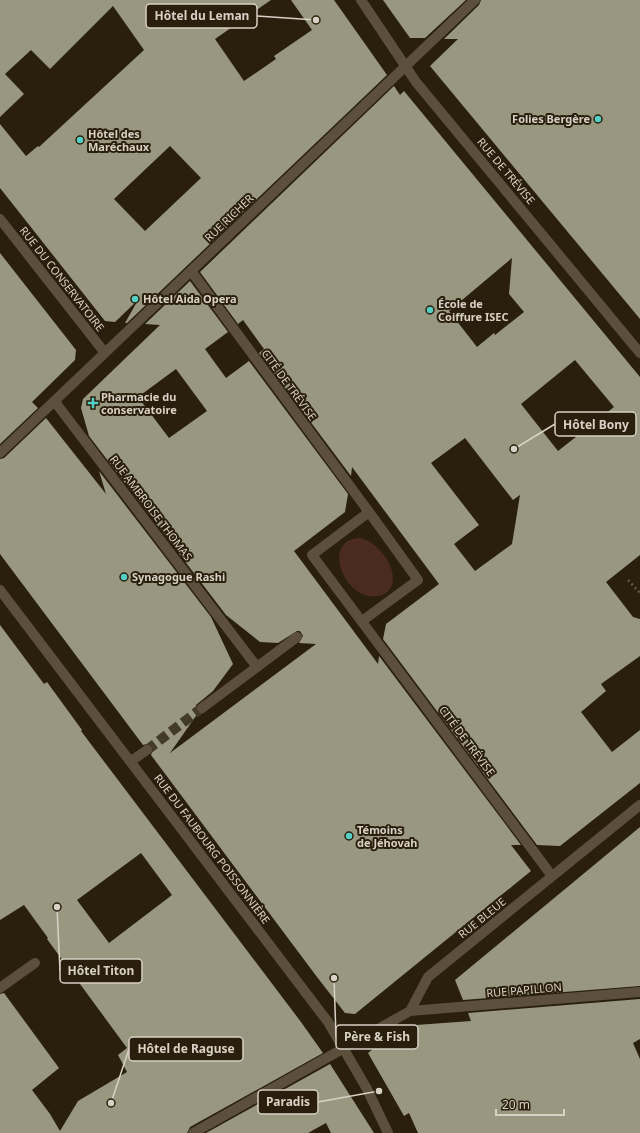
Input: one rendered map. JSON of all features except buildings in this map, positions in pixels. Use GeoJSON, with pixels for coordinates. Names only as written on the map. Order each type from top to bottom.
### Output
{"type":"FeatureCollection","features":[{"type":"Feature","properties":{"kind":"street","name":"RUE DE TRÉVISE"},"geometry":{"type":"LineString","coordinates":[[361,0],[416,82],[640,353]]}},
{"type":"Feature","properties":{"kind":"street","name":"RUE RICHER"},"geometry":{"type":"LineString","coordinates":[[0,453],[475,0]]}},
{"type":"Feature","properties":{"kind":"street","name":"RUE DU CONSERVATOIRE"},"geometry":{"type":"LineString","coordinates":[[0,219],[105,353]]}},
{"type":"Feature","properties":{"kind":"street","name":"CITÉ DE TRÉVISE"},"geometry":{"type":"LineString","coordinates":[[191,271],[418,580],[362,621]]}},
{"type":"Feature","properties":{"kind":"street","name":"RUE AMBROISE THOMAS"},"geometry":{"type":"LineString","coordinates":[[55,402],[258,667]]}},
{"type":"Feature","properties":{"kind":"street","name":"CITÉ DE TRÉVISE"},"geometry":{"type":"LineString","coordinates":[[369,512],[312,555],[552,876]]}},
{"type":"Feature","properties":{"kind":"street","name":"RUE DU FAUBOURG POISSONNIÈRE"},"geometry":{"type":"LineString","coordinates":[[0,590],[328,1022],[367,1089],[388,1133]]}},
{"type":"Feature","properties":{"kind":"street"},"geometry":{"type":"LineString","coordinates":[[202,708],[297,637]]}},
{"type":"Feature","properties":{"kind":"street"},"geometry":{"type":"LineString","coordinates":[[131,761],[147,750]]}},
{"type":"Feature","properties":{"kind":"street","name":"RUE BLEUE"},"geometry":{"type":"LineString","coordinates":[[410,1011],[428,978],[640,805]]}},
{"type":"Feature","properties":{"kind":"street"},"geometry":{"type":"LineString","coordinates":[[0,988],[35,963]]}},
{"type":"Feature","properties":{"kind":"street","name":"RUE PAPILLON"},"geometry":{"type":"LineString","coordinates":[[410,1011],[640,992]]}},
{"type":"Feature","properties":{"kind":"street"},"geometry":{"type":"LineString","coordinates":[[193,1133],[344,1050],[410,1011]]}},
{"type":"Feature","properties":{"kind":"path"},"geometry":{"type":"LineString","coordinates":[[628,580],[640,593]]}},
{"type":"Feature","properties":{"kind":"shaded area"},"geometry":{"type":"Polygon","coordinates":[[[360,538],[370,542],[378,548],[385,557],[393,576],[392,585],[387,592],[378,596],[366,595],[355,590],[347,581],[341,570],[339,558],[341,548],[348,541],[360,538]]]}},
{"type":"Feature","properties":{"kind":"tunnel"},"geometry":{"type":"LineString","coordinates":[[147,750],[202,708]]}},
{"type":"Feature","properties":{"kind":"place","name":"Hôtel du Leman"},"geometry":{"type":"Point","coordinates":[316,20]}},
{"type":"Feature","properties":{"kind":"place","name":"Folies Bergère"},"geometry":{"type":"Point","coordinates":[598,119]}},
{"type":"Feature","properties":{"kind":"place","name":"Hôtel des Maréchaux"},"geometry":{"type":"Point","coordinates":[80,140]}},
{"type":"Feature","properties":{"kind":"place","name":"Hôtel Aida Opera"},"geometry":{"type":"Point","coordinates":[135,299]}},
{"type":"Feature","properties":{"kind":"place","name":"École de Coiffure ISEC"},"geometry":{"type":"Point","coordinates":[430,310]}},
{"type":"Feature","properties":{"kind":"place","name":"Pharmacie du conservatoire"},"geometry":{"type":"Point","coordinates":[93,403]}},
{"type":"Feature","properties":{"kind":"place","name":"Hôtel Bony"},"geometry":{"type":"Point","coordinates":[514,449]}},
{"type":"Feature","properties":{"kind":"place","name":"Synagogue Rashi"},"geometry":{"type":"Point","coordinates":[124,577]}},
{"type":"Feature","properties":{"kind":"place","name":"Témoins de Jéhovah"},"geometry":{"type":"Point","coordinates":[349,836]}},
{"type":"Feature","properties":{"kind":"place","name":"Hôtel Titon"},"geometry":{"type":"Point","coordinates":[57,907]}},
{"type":"Feature","properties":{"kind":"place","name":"Père & Fish"},"geometry":{"type":"Point","coordinates":[334,978]}},
{"type":"Feature","properties":{"kind":"place","name":"Paradis"},"geometry":{"type":"Point","coordinates":[379,1091]}},
{"type":"Feature","properties":{"kind":"place","name":"Hôtel de Raguse"},"geometry":{"type":"Point","coordinates":[111,1103]}}]}
